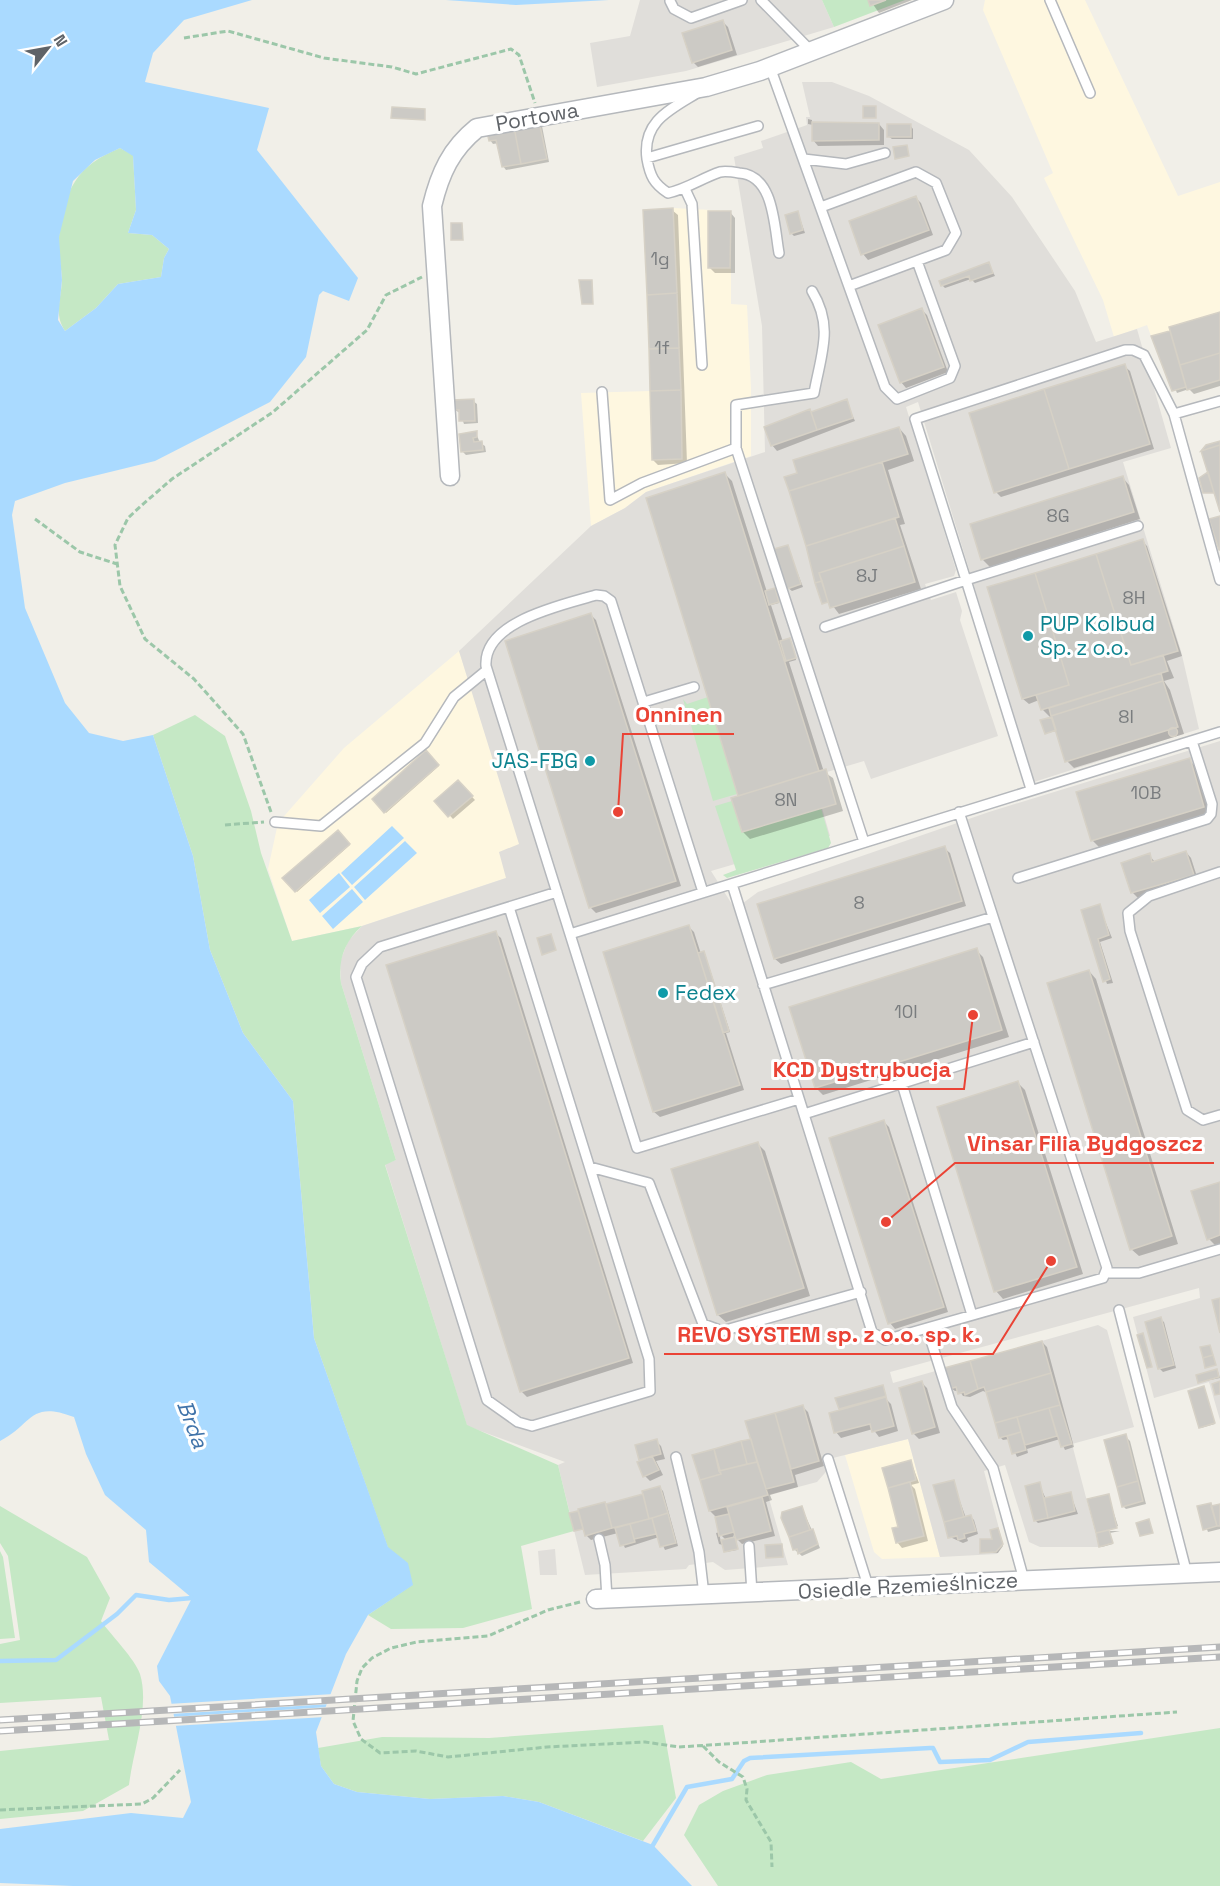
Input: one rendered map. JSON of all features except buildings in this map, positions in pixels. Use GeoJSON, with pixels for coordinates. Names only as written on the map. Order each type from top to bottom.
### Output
{"type":"FeatureCollection","features":[{"type":"Feature","properties":{"kind":"street","name":"Portowa"},"geometry":{"type":"LineString","coordinates":[[450,476],[432,206],[444,166],[454,151],[477,128],[706,87],[770,67],[944,0]]}},
{"type":"Feature","properties":{"kind":"street","name":"Osiedle Rzemieślnicze"},"geometry":{"type":"LineString","coordinates":[[602,1599],[1220,1572]]}},
{"type":"Feature","properties":{"kind":"lane"},"geometry":{"type":"LineString","coordinates":[[670,1],[674,9],[690,18],[742,0]]}},
{"type":"Feature","properties":{"kind":"lane"},"geometry":{"type":"LineString","coordinates":[[761,0],[811,51]]}},
{"type":"Feature","properties":{"kind":"lane"},"geometry":{"type":"LineString","coordinates":[[1050,0],[1090,93]]}},
{"type":"Feature","properties":{"kind":"lane"},"geometry":{"type":"LineString","coordinates":[[770,67],[885,387],[897,399],[950,378],[955,366],[917,261]]}},
{"type":"Feature","properties":{"kind":"lane"},"geometry":{"type":"LineString","coordinates":[[706,87],[664,114],[648,132],[645,143],[649,172],[656,185],[668,194],[722,172],[748,173],[761,182],[771,206],[779,253]]}},
{"type":"Feature","properties":{"kind":"lane"},"geometry":{"type":"LineString","coordinates":[[647,158],[758,126]]}},
{"type":"Feature","properties":{"kind":"lane"},"geometry":{"type":"LineString","coordinates":[[804,159],[846,164],[885,153]]}},
{"type":"Feature","properties":{"kind":"lane"},"geometry":{"type":"LineString","coordinates":[[820,207],[916,172],[936,183],[956,233],[946,250],[849,286]]}},
{"type":"Feature","properties":{"kind":"lane"},"geometry":{"type":"LineString","coordinates":[[685,189],[692,204],[702,365]]}},
{"type":"Feature","properties":{"kind":"lane"},"geometry":{"type":"LineString","coordinates":[[812,291],[822,307],[826,328],[814,393],[736,405],[736,448],[864,842]]}},
{"type":"Feature","properties":{"kind":"lane"},"geometry":{"type":"LineString","coordinates":[[1031,789],[915,419],[1125,350],[1133,350],[1144,355],[1174,414],[1220,580]]}},
{"type":"Feature","properties":{"kind":"lane"},"geometry":{"type":"LineString","coordinates":[[602,392],[610,500],[642,483],[736,448]]}},
{"type":"Feature","properties":{"kind":"lane"},"geometry":{"type":"LineString","coordinates":[[1174,414],[1220,401]]}},
{"type":"Feature","properties":{"kind":"lane"},"geometry":{"type":"LineString","coordinates":[[825,627],[1138,526]]}},
{"type":"Feature","properties":{"kind":"lane"},"geometry":{"type":"LineString","coordinates":[[703,892],[615,609],[604,596],[596,595],[519,619],[491,644],[485,657],[487,670],[637,1148],[799,1099]]}},
{"type":"Feature","properties":{"kind":"lane"},"geometry":{"type":"LineString","coordinates":[[275,822],[321,826],[425,743],[454,697],[487,670]]}},
{"type":"Feature","properties":{"kind":"lane"},"geometry":{"type":"LineString","coordinates":[[644,702],[694,687]]}},
{"type":"Feature","properties":{"kind":"lane"},"geometry":{"type":"LineString","coordinates":[[570,934],[1220,732]]}},
{"type":"Feature","properties":{"kind":"lane"},"geometry":{"type":"LineString","coordinates":[[1018,878],[1207,819],[1211,814],[1212,804],[1192,741]]}},
{"type":"Feature","properties":{"kind":"lane"},"geometry":{"type":"LineString","coordinates":[[732,884],[872,1332],[881,1339],[1103,1278],[1107,1268],[959,812]]}},
{"type":"Feature","properties":{"kind":"lane"},"geometry":{"type":"LineString","coordinates":[[1220,872],[1149,896],[1128,913],[1130,932],[1187,1110],[1203,1120],[1220,1115]]}},
{"type":"Feature","properties":{"kind":"lane"},"geometry":{"type":"LineString","coordinates":[[509,907],[649,1359],[650,1391],[532,1426],[518,1422],[487,1400],[356,977],[362,964],[380,947],[557,892]]}},
{"type":"Feature","properties":{"kind":"lane"},"geometry":{"type":"LineString","coordinates":[[764,985],[993,917]]}},
{"type":"Feature","properties":{"kind":"lane"},"geometry":{"type":"LineString","coordinates":[[804,1114],[1034,1042]]}},
{"type":"Feature","properties":{"kind":"lane"},"geometry":{"type":"LineString","coordinates":[[902,1084],[972,1315]]}},
{"type":"Feature","properties":{"kind":"lane"},"geometry":{"type":"LineString","coordinates":[[590,1167],[649,1183],[703,1324],[722,1331],[861,1292]]}},
{"type":"Feature","properties":{"kind":"lane"},"geometry":{"type":"LineString","coordinates":[[1106,1273],[1139,1273],[1220,1249]]}},
{"type":"Feature","properties":{"kind":"lane"},"geometry":{"type":"LineString","coordinates":[[1119,1310],[1187,1574]]}},
{"type":"Feature","properties":{"kind":"lane"},"geometry":{"type":"LineString","coordinates":[[927,1328],[952,1407],[993,1468],[1024,1580]]}},
{"type":"Feature","properties":{"kind":"lane"},"geometry":{"type":"LineString","coordinates":[[676,1457],[699,1552],[705,1595]]}},
{"type":"Feature","properties":{"kind":"lane"},"geometry":{"type":"LineString","coordinates":[[828,1459],[869,1589]]}},
{"type":"Feature","properties":{"kind":"lane"},"geometry":{"type":"LineString","coordinates":[[599,1539],[605,1565],[602,1599]]}},
{"type":"Feature","properties":{"kind":"lane"},"geometry":{"type":"LineString","coordinates":[[749,1546],[752,1593]]}},
{"type":"Feature","properties":{"kind":"path"},"geometry":{"type":"LineString","coordinates":[[184,38],[228,31],[324,58],[392,67],[416,74],[511,49],[519,56],[539,116]]}},
{"type":"Feature","properties":{"kind":"path"},"geometry":{"type":"LineString","coordinates":[[225,825],[275,822],[243,734],[194,679],[145,639],[120,586],[115,545],[128,518],[172,479],[282,404],[367,330],[386,295],[437,269]]}},
{"type":"Feature","properties":{"kind":"path"},"geometry":{"type":"LineString","coordinates":[[34,519],[80,552],[117,564]]}},
{"type":"Feature","properties":{"kind":"path"},"geometry":{"type":"LineString","coordinates":[[602,1599],[548,1610],[488,1636],[417,1642],[391,1648],[372,1658],[362,1668],[357,1681],[354,1721],[361,1739],[380,1753],[416,1751],[448,1757],[547,1747],[645,1742],[679,1747],[703,1746],[1177,1712]]}},
{"type":"Feature","properties":{"kind":"path"},"geometry":{"type":"LineString","coordinates":[[703,1746],[719,1762],[743,1777],[747,1789],[746,1800],[771,1842],[772,1867]]}},
{"type":"Feature","properties":{"kind":"path"},"geometry":{"type":"LineString","coordinates":[[0,1810],[142,1804],[153,1798],[180,1770]]}},
{"type":"Feature","properties":{"kind":"shaded area"},"geometry":{"type":"Polygon","coordinates":[[[640,0],[822,0],[834,27],[686,71],[597,87],[590,43],[630,36],[640,0]]]}},
{"type":"Feature","properties":{"kind":"shaded area"},"geometry":{"type":"Polygon","coordinates":[[[985,0],[1085,0],[1178,196],[1220,182],[1220,312],[1169,327],[1170,331],[1151,336],[1147,325],[1114,337],[1103,300],[1044,178],[1053,173],[983,10],[985,0]]]}},
{"type":"Feature","properties":{"kind":"shaded area"},"geometry":{"type":"Polygon","coordinates":[[[802,82],[832,82],[869,96],[969,150],[1012,197],[1075,291],[1096,342],[1137,329],[1171,448],[1123,462],[1181,651],[1199,729],[1034,782],[918,402],[906,407],[956,570],[954,576],[925,584],[931,600],[956,592],[962,611],[960,620],[998,736],[871,779],[864,761],[827,772],[836,804],[822,808],[830,836],[711,871],[735,909],[758,892],[989,812],[1220,741],[1220,1420],[1209,1382],[1154,1398],[1133,1317],[1200,1298],[1199,1288],[890,1372],[893,1383],[1098,1325],[1107,1330],[1134,1427],[1072,1444],[1099,1547],[1040,1547],[1029,1542],[1005,1465],[984,1471],[1003,1544],[997,1554],[940,1557],[908,1439],[829,1459],[831,1466],[817,1482],[768,1495],[788,1565],[725,1570],[713,1562],[689,1565],[686,1569],[585,1575],[558,1465],[565,1462],[467,1426],[385,1164],[396,1160],[341,983],[340,962],[348,941],[362,926],[506,878],[499,852],[519,844],[459,651],[591,526],[625,508],[646,492],[765,452],[762,326],[734,157],[763,148],[761,141],[807,125],[806,117],[810,117],[802,82]]]}},
{"type":"Feature","properties":{"kind":"shaded area"},"geometry":{"type":"Polygon","coordinates":[[[673,208],[731,211],[731,304],[747,305],[751,388],[751,456],[646,492],[625,508],[591,526],[581,393],[650,391],[643,210],[673,208]]]}},
{"type":"Feature","properties":{"kind":"shaded area"},"geometry":{"type":"Polygon","coordinates":[[[459,651],[520,844],[506,878],[362,926],[292,941],[268,869],[278,823],[344,748],[459,651]]]}},
{"type":"Feature","properties":{"kind":"shaded area"},"geometry":{"type":"Polygon","coordinates":[[[908,1439],[940,1557],[882,1559],[874,1552],[845,1455],[908,1439]]]}},
{"type":"Feature","properties":{"kind":"shaded area"},"geometry":{"type":"Polygon","coordinates":[[[555,1549],[557,1575],[540,1575],[538,1551],[555,1549]]]}},
{"type":"Feature","properties":{"kind":"green space"},"geometry":{"type":"Polygon","coordinates":[[[822,0],[905,0],[834,27],[822,0]]]}},
{"type":"Feature","properties":{"kind":"green space"},"geometry":{"type":"Polygon","coordinates":[[[120,148],[133,155],[136,210],[128,233],[152,235],[169,249],[164,258],[161,277],[118,284],[96,308],[65,331],[59,318],[62,278],[58,246],[65,205],[69,192],[83,171],[105,155],[120,148]]]}},
{"type":"Feature","properties":{"kind":"green space"},"geometry":{"type":"Polygon","coordinates":[[[708,697],[737,794],[713,801],[689,718],[677,719],[687,714],[683,699],[687,704],[708,697]]]}},
{"type":"Feature","properties":{"kind":"green space"},"geometry":{"type":"Polygon","coordinates":[[[195,715],[225,736],[251,811],[261,853],[292,941],[362,926],[351,938],[344,952],[340,967],[341,983],[396,1160],[385,1165],[467,1425],[558,1465],[574,1531],[521,1546],[532,1609],[463,1628],[391,1629],[368,1615],[412,1585],[388,1548],[314,1338],[293,1101],[243,1033],[210,950],[193,856],[153,735],[195,715]]]}},
{"type":"Feature","properties":{"kind":"green space"},"geometry":{"type":"Polygon","coordinates":[[[732,801],[742,832],[821,808],[831,843],[828,848],[727,878],[723,875],[736,870],[715,806],[732,801]]]}},
{"type":"Feature","properties":{"kind":"green space"},"geometry":{"type":"Polygon","coordinates":[[[0,1506],[87,1557],[110,1598],[101,1621],[128,1654],[140,1674],[143,1687],[142,1715],[129,1785],[83,1811],[0,1819],[0,1751],[109,1740],[101,1697],[0,1703],[0,1644],[20,1640],[8,1556],[0,1543],[0,1506]]]}},
{"type":"Feature","properties":{"kind":"green space"},"geometry":{"type":"Polygon","coordinates":[[[0,1551],[3,1557],[15,1638],[0,1639],[0,1551]]]}},
{"type":"Feature","properties":{"kind":"green space"},"geometry":{"type":"Polygon","coordinates":[[[663,1725],[676,1798],[643,1841],[539,1802],[503,1796],[430,1799],[357,1792],[334,1784],[321,1766],[318,1748],[382,1737],[489,1738],[663,1725]]]}},
{"type":"Feature","properties":{"kind":"green space"},"geometry":{"type":"Polygon","coordinates":[[[1220,1728],[1220,1886],[718,1886],[684,1835],[699,1805],[723,1791],[767,1775],[851,1762],[881,1779],[1220,1728]]]}},
{"type":"Feature","properties":{"kind":"water","name":"Brda"},"geometry":{"type":"Polygon","coordinates":[[[0,0],[252,0],[184,20],[153,53],[145,82],[269,108],[257,150],[358,278],[349,301],[323,291],[319,295],[306,357],[270,402],[155,461],[65,483],[15,501],[12,515],[25,608],[65,703],[89,733],[123,741],[153,735],[193,856],[210,950],[243,1033],[293,1101],[314,1338],[388,1547],[408,1563],[413,1585],[368,1615],[346,1654],[316,1732],[321,1766],[334,1784],[357,1792],[430,1799],[503,1796],[539,1802],[653,1845],[692,1886],[73,1886],[0,1883],[0,1829],[131,1813],[183,1818],[191,1802],[170,1696],[159,1681],[157,1666],[192,1598],[149,1562],[146,1530],[105,1495],[86,1454],[74,1417],[59,1412],[40,1413],[32,1416],[0,1441],[0,0]],[[120,148],[95,160],[73,181],[59,237],[62,280],[58,320],[65,331],[96,308],[118,284],[161,277],[164,258],[169,249],[152,235],[128,233],[136,210],[133,156],[120,148]]]}},
{"type":"Feature","properties":{"kind":"water"},"geometry":{"type":"Polygon","coordinates":[[[446,0],[609,0],[516,5],[446,0]]]}},
{"type":"Feature","properties":{"kind":"water"},"geometry":{"type":"Polygon","coordinates":[[[392,826],[404,838],[352,885],[341,873],[392,826]]]}},
{"type":"Feature","properties":{"kind":"water"},"geometry":{"type":"Polygon","coordinates":[[[405,841],[417,853],[365,900],[354,887],[405,841]]]}},
{"type":"Feature","properties":{"kind":"water"},"geometry":{"type":"Polygon","coordinates":[[[339,873],[350,887],[320,913],[309,900],[339,873]]]}},
{"type":"Feature","properties":{"kind":"water"},"geometry":{"type":"Polygon","coordinates":[[[352,889],[363,902],[333,929],[322,916],[352,889]]]}},
{"type":"Feature","properties":{"kind":"pier"},"geometry":{"type":"Polygon","coordinates":[[[334,1694],[330,1704],[170,1714],[168,1704],[334,1694]]]}},
{"type":"Feature","properties":{"kind":"pier"},"geometry":{"type":"Polygon","coordinates":[[[329,1707],[325,1717],[173,1726],[171,1717],[329,1707]]]}},
{"type":"Feature","properties":{"kind":"waterway"},"geometry":{"type":"LineString","coordinates":[[0,1661],[56,1660],[117,1614],[136,1595],[169,1600],[192,1598]]}},
{"type":"Feature","properties":{"kind":"waterway"},"geometry":{"type":"LineString","coordinates":[[653,1845],[687,1787],[732,1779],[744,1761],[750,1758],[933,1748],[940,1762],[990,1760],[1028,1742],[1141,1733]]}},
{"type":"Feature","properties":{"kind":"railway"},"geometry":{"type":"LineString","coordinates":[[0,1720],[1220,1647]]}},
{"type":"Feature","properties":{"kind":"railway"},"geometry":{"type":"LineString","coordinates":[[0,1731],[1220,1657]]}},
{"type":"Feature","properties":{"kind":"place","name":"PUP Kolbud Sp. z o.o."},"geometry":{"type":"Point","coordinates":[1028,636]}},
{"type":"Feature","properties":{"kind":"place","name":"JAS-FBG"},"geometry":{"type":"Point","coordinates":[590,761]}},
{"type":"Feature","properties":{"kind":"place","name":"Onninen"},"geometry":{"type":"Point","coordinates":[618,812]}},
{"type":"Feature","properties":{"kind":"place","name":"Fedex"},"geometry":{"type":"Point","coordinates":[663,993]}},
{"type":"Feature","properties":{"kind":"place","name":"KCD Dystrybucja"},"geometry":{"type":"Point","coordinates":[973,1015]}},
{"type":"Feature","properties":{"kind":"place","name":"Vinsar Filia Bydgoszcz"},"geometry":{"type":"Point","coordinates":[886,1222]}},
{"type":"Feature","properties":{"kind":"place","name":"REVO SYSTEM sp. z o.o. sp. k."},"geometry":{"type":"Point","coordinates":[1051,1261]}}]}
